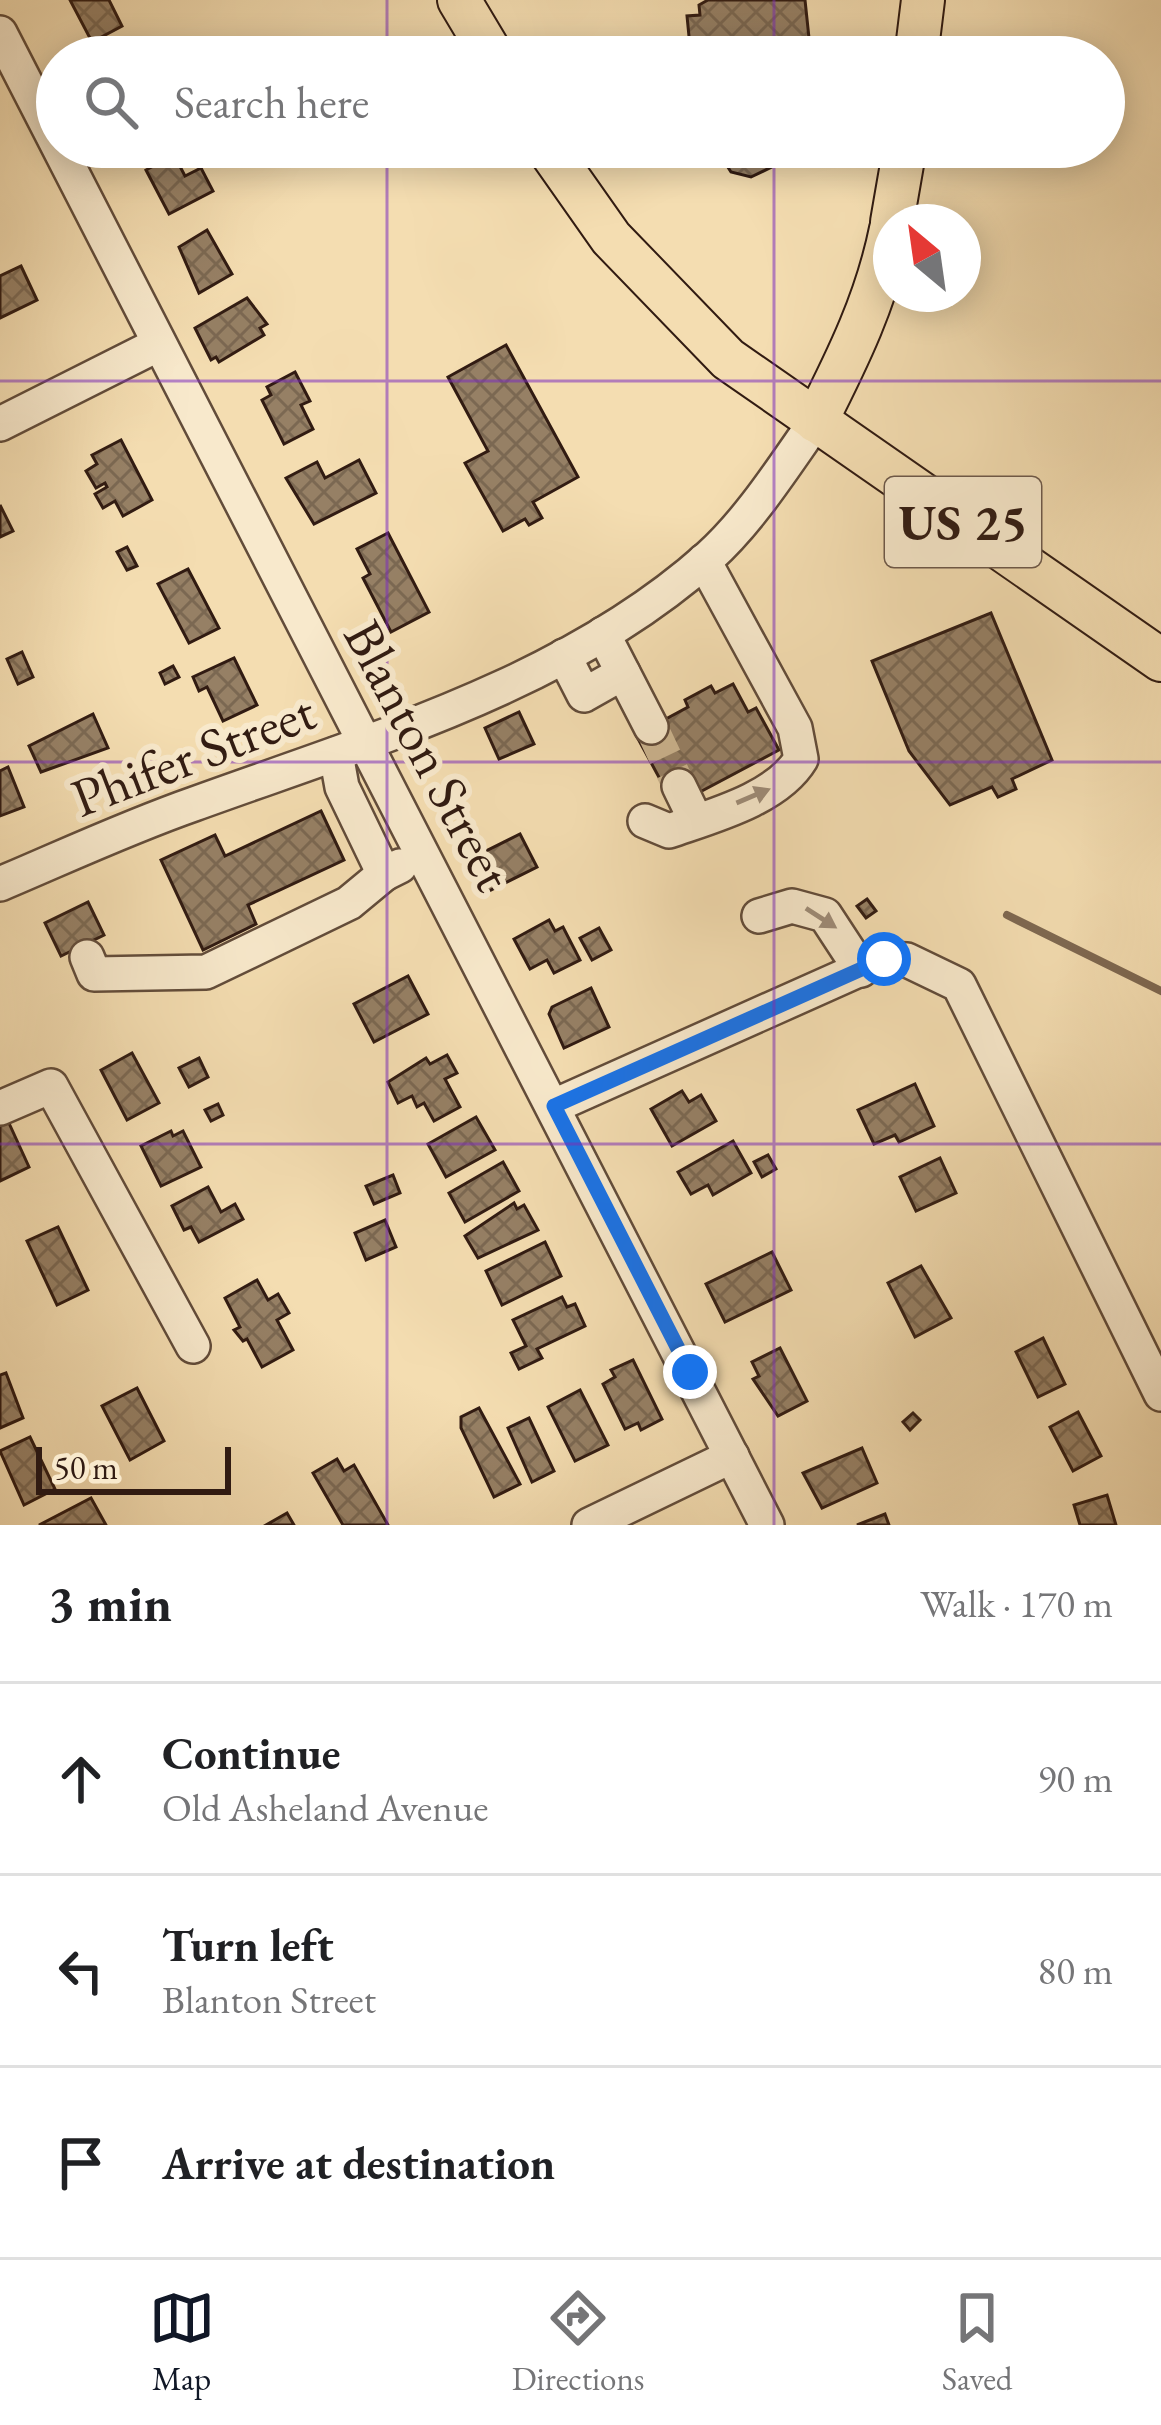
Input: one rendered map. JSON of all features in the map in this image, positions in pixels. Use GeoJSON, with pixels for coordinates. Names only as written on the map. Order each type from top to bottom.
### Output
{"type":"FeatureCollection","features":[{"type":"Feature","properties":{"kind":"main road"},"geometry":{"type":"LineString","coordinates":[[459,0],[480,36]]}},
{"type":"Feature","properties":{"kind":"main road"},"geometry":{"type":"LineString","coordinates":[[918,36],[922,0]]}},
{"type":"Feature","properties":{"kind":"main road"},"geometry":{"type":"LineString","coordinates":[[562,168],[611,238],[668,301],[728,359],[816,421],[873,301]]}},
{"type":"Feature","properties":{"kind":"main road"},"geometry":{"type":"LineString","coordinates":[[896,204],[902,168]]}},
{"type":"Feature","properties":{"kind":"main road","name":"US 25"},"geometry":{"type":"LineString","coordinates":[[816,421],[1161,660]]}},
{"type":"Feature","properties":{"kind":"street","name":"Blanton Street"},"geometry":{"type":"LineString","coordinates":[[0,33],[36,105]]}},
{"type":"Feature","properties":{"kind":"street","name":"Blanton Street"},"geometry":{"type":"LineString","coordinates":[[68,168],[351,748],[424,855],[767,1525]]}},
{"type":"Feature","properties":{"kind":"street"},"geometry":{"type":"LineString","coordinates":[[0,424],[157,345]]}},
{"type":"Feature","properties":{"kind":"street","name":"Phifer Street"},"geometry":{"type":"LineString","coordinates":[[0,884],[187,806],[351,748],[564,656],[603,634],[704,561],[816,421]]}},
{"type":"Feature","properties":{"kind":"street"},"geometry":{"type":"LineString","coordinates":[[644,821],[669,831],[696,821],[774,787],[791,776],[801,759],[795,728],[704,561]]}},
{"type":"Feature","properties":{"kind":"street"},"geometry":{"type":"LineString","coordinates":[[603,634],[651,727]]}},
{"type":"Feature","properties":{"kind":"street"},"geometry":{"type":"LineString","coordinates":[[564,656],[584,695],[623,673]]}},
{"type":"Feature","properties":{"kind":"street"},"geometry":{"type":"LineString","coordinates":[[351,748],[342,787],[384,874]]}},
{"type":"Feature","properties":{"kind":"street"},"geometry":{"type":"LineString","coordinates":[[679,786],[696,821]]}},
{"type":"Feature","properties":{"kind":"street"},"geometry":{"type":"LineString","coordinates":[[87,957],[94,974],[206,973],[349,903],[384,874],[424,855]]}},
{"type":"Feature","properties":{"kind":"street"},"geometry":{"type":"LineString","coordinates":[[759,916],[792,906],[825,916],[861,970]]}},
{"type":"Feature","properties":{"kind":"street"},"geometry":{"type":"LineString","coordinates":[[554,1106],[884,959],[908,960],[959,985],[1161,1394]]}},
{"type":"Feature","properties":{"kind":"street"},"geometry":{"type":"LineString","coordinates":[[0,1108],[51,1086],[193,1346]]}},
{"type":"Feature","properties":{"kind":"street"},"geometry":{"type":"LineString","coordinates":[[590,1525],[732,1456]]}},
{"type":"Feature","properties":{"kind":"building"},"geometry":{"type":"Polygon","coordinates":[[[70,0],[109,0],[122,26],[103,36],[89,36],[70,0]]]}},
{"type":"Feature","properties":{"kind":"building"},"geometry":{"type":"Polygon","coordinates":[[[708,0],[805,0],[809,36],[689,36],[687,16],[700,15],[699,5],[708,0]]]}},
{"type":"Feature","properties":{"kind":"building"},"geometry":{"type":"Polygon","coordinates":[[[181,168],[185,176],[201,168],[213,191],[169,214],[146,170],[181,168]]]}},
{"type":"Feature","properties":{"kind":"building"},"geometry":{"type":"Polygon","coordinates":[[[728,168],[770,168],[751,177],[728,168]]]}},
{"type":"Feature","properties":{"kind":"building"},"geometry":{"type":"Polygon","coordinates":[[[207,230],[232,274],[199,293],[179,247],[207,230]]]}},
{"type":"Feature","properties":{"kind":"building"},"geometry":{"type":"Polygon","coordinates":[[[21,266],[37,300],[0,318],[0,276],[21,266]]]}},
{"type":"Feature","properties":{"kind":"building"},"geometry":{"type":"Polygon","coordinates":[[[247,298],[267,324],[260,328],[264,335],[219,362],[216,357],[211,360],[195,328],[247,298]]]}},
{"type":"Feature","properties":{"kind":"building"},"geometry":{"type":"Polygon","coordinates":[[[506,345],[578,477],[533,502],[542,518],[529,525],[525,519],[503,531],[465,463],[488,451],[448,377],[506,345]]]}},
{"type":"Feature","properties":{"kind":"building"},"geometry":{"type":"Polygon","coordinates":[[[295,372],[310,401],[301,405],[313,429],[284,444],[262,400],[271,395],[267,387],[295,372]]]}},
{"type":"Feature","properties":{"kind":"building"},"geometry":{"type":"Polygon","coordinates":[[[121,440],[152,500],[123,516],[115,501],[103,508],[95,494],[107,487],[105,483],[96,488],[86,471],[97,464],[92,455],[121,440]]]}},
{"type":"Feature","properties":{"kind":"building"},"geometry":{"type":"Polygon","coordinates":[[[359,460],[376,493],[314,524],[286,478],[317,462],[325,478],[359,460]]]}},
{"type":"Feature","properties":{"kind":"building"},"geometry":{"type":"Polygon","coordinates":[[[0,505],[13,531],[0,537],[0,505]]]}},
{"type":"Feature","properties":{"kind":"building"},"geometry":{"type":"Polygon","coordinates":[[[388,533],[429,612],[391,632],[363,578],[370,574],[357,549],[388,533]]]}},
{"type":"Feature","properties":{"kind":"building"},"geometry":{"type":"Polygon","coordinates":[[[127,547],[137,566],[127,570],[117,552],[127,547]]]}},
{"type":"Feature","properties":{"kind":"building"},"geometry":{"type":"Polygon","coordinates":[[[188,569],[219,628],[189,643],[158,584],[188,569]]]}},
{"type":"Feature","properties":{"kind":"building"},"geometry":{"type":"Polygon","coordinates":[[[991,613],[1052,760],[1012,779],[1016,789],[998,797],[992,787],[950,805],[909,751],[872,661],[991,613]]]}},
{"type":"Feature","properties":{"kind":"building"},"geometry":{"type":"Polygon","coordinates":[[[22,652],[33,677],[18,684],[7,659],[22,652]]]}},
{"type":"Feature","properties":{"kind":"building"},"geometry":{"type":"Polygon","coordinates":[[[234,658],[257,705],[223,721],[207,687],[199,691],[193,677],[234,658]]]}},
{"type":"Feature","properties":{"kind":"building"},"geometry":{"type":"Polygon","coordinates":[[[173,666],[179,677],[165,684],[160,673],[173,666]]]}},
{"type":"Feature","properties":{"kind":"building"},"geometry":{"type":"Polygon","coordinates":[[[733,684],[748,712],[756,708],[779,750],[698,793],[667,792],[636,735],[688,707],[685,700],[711,686],[715,693],[733,684]]]}},
{"type":"Feature","properties":{"kind":"building"},"geometry":{"type":"Polygon","coordinates":[[[519,712],[534,744],[499,759],[485,728],[519,712]]]}},
{"type":"Feature","properties":{"kind":"building"},"geometry":{"type":"Polygon","coordinates":[[[93,714],[108,748],[41,772],[29,746],[93,714]]]}},
{"type":"Feature","properties":{"kind":"building"},"geometry":{"type":"Polygon","coordinates":[[[8,767],[24,807],[0,816],[0,771],[8,767]]]}},
{"type":"Feature","properties":{"kind":"building"},"geometry":{"type":"Polygon","coordinates":[[[321,811],[344,860],[248,905],[256,924],[203,950],[161,860],[215,835],[225,856],[321,811]]]}},
{"type":"Feature","properties":{"kind":"building"},"geometry":{"type":"Polygon","coordinates":[[[520,834],[537,867],[487,892],[470,859],[520,834]]]}},
{"type":"Feature","properties":{"kind":"building"},"geometry":{"type":"Polygon","coordinates":[[[867,899],[876,911],[866,918],[857,906],[867,899]]]}},
{"type":"Feature","properties":{"kind":"building"},"geometry":{"type":"Polygon","coordinates":[[[88,902],[104,935],[61,956],[45,923],[88,902]]]}},
{"type":"Feature","properties":{"kind":"building"},"geometry":{"type":"Polygon","coordinates":[[[549,920],[555,931],[563,927],[580,960],[554,973],[547,960],[530,969],[514,939],[549,920]]]}},
{"type":"Feature","properties":{"kind":"building"},"geometry":{"type":"Polygon","coordinates":[[[599,928],[611,950],[592,960],[580,938],[599,928]]]}},
{"type":"Feature","properties":{"kind":"building"},"geometry":{"type":"Polygon","coordinates":[[[408,976],[428,1014],[374,1042],[354,1004],[408,976]]]}},
{"type":"Feature","properties":{"kind":"building"},"geometry":{"type":"Polygon","coordinates":[[[591,988],[609,1027],[564,1048],[549,1014],[552,1007],[591,988]]]}},
{"type":"Feature","properties":{"kind":"building"},"geometry":{"type":"Polygon","coordinates":[[[132,1053],[159,1103],[127,1120],[101,1070],[132,1053]]]}},
{"type":"Feature","properties":{"kind":"building"},"geometry":{"type":"Polygon","coordinates":[[[447,1055],[457,1073],[445,1079],[460,1107],[434,1121],[424,1103],[417,1107],[412,1096],[398,1103],[388,1082],[426,1058],[430,1064],[447,1055]]]}},
{"type":"Feature","properties":{"kind":"building"},"geometry":{"type":"Polygon","coordinates":[[[199,1058],[208,1077],[189,1087],[179,1068],[199,1058]]]}},
{"type":"Feature","properties":{"kind":"building"},"geometry":{"type":"Polygon","coordinates":[[[915,1084],[934,1126],[899,1142],[895,1135],[874,1144],[858,1110],[915,1084]]]}},
{"type":"Feature","properties":{"kind":"building"},"geometry":{"type":"Polygon","coordinates":[[[682,1091],[689,1102],[701,1095],[716,1121],[672,1146],[651,1109],[682,1091]]]}},
{"type":"Feature","properties":{"kind":"building"},"geometry":{"type":"Polygon","coordinates":[[[218,1104],[223,1115],[211,1121],[205,1110],[218,1104]]]}},
{"type":"Feature","properties":{"kind":"building"},"geometry":{"type":"Polygon","coordinates":[[[476,1117],[495,1150],[446,1177],[428,1144],[476,1117]]]}},
{"type":"Feature","properties":{"kind":"building"},"geometry":{"type":"Polygon","coordinates":[[[8,1121],[29,1167],[0,1181],[0,1125],[8,1121]]]}},
{"type":"Feature","properties":{"kind":"building"},"geometry":{"type":"Polygon","coordinates":[[[171,1131],[173,1136],[183,1131],[201,1167],[161,1186],[141,1146],[171,1131]]]}},
{"type":"Feature","properties":{"kind":"building"},"geometry":{"type":"Polygon","coordinates":[[[733,1141],[751,1173],[713,1195],[708,1185],[691,1194],[678,1172],[733,1141]]]}},
{"type":"Feature","properties":{"kind":"building"},"geometry":{"type":"Polygon","coordinates":[[[768,1155],[776,1169],[762,1177],[754,1162],[768,1155]]]}},
{"type":"Feature","properties":{"kind":"building"},"geometry":{"type":"Polygon","coordinates":[[[940,1158],[956,1193],[916,1211],[900,1177],[940,1158]]]}},
{"type":"Feature","properties":{"kind":"building"},"geometry":{"type":"Polygon","coordinates":[[[503,1162],[519,1191],[465,1222],[449,1193],[503,1162]]]}},
{"type":"Feature","properties":{"kind":"building"},"geometry":{"type":"Polygon","coordinates":[[[393,1175],[400,1193],[374,1204],[366,1186],[393,1175]]]}},
{"type":"Feature","properties":{"kind":"building"},"geometry":{"type":"Polygon","coordinates":[[[208,1187],[221,1212],[235,1204],[243,1219],[199,1242],[191,1227],[184,1230],[172,1206],[208,1187]]]}},
{"type":"Feature","properties":{"kind":"building"},"geometry":{"type":"Polygon","coordinates":[[[514,1203],[517,1209],[524,1205],[538,1230],[478,1258],[465,1236],[514,1203]]]}},
{"type":"Feature","properties":{"kind":"building"},"geometry":{"type":"Polygon","coordinates":[[[385,1220],[396,1247],[366,1260],[355,1233],[385,1220]]]}},
{"type":"Feature","properties":{"kind":"building"},"geometry":{"type":"Polygon","coordinates":[[[58,1227],[88,1290],[57,1305],[27,1241],[58,1227]]]}},
{"type":"Feature","properties":{"kind":"building"},"geometry":{"type":"Polygon","coordinates":[[[545,1242],[561,1276],[502,1305],[486,1271],[545,1242]]]}},
{"type":"Feature","properties":{"kind":"building"},"geometry":{"type":"Polygon","coordinates":[[[772,1252],[791,1290],[725,1322],[706,1284],[772,1252]]]}},
{"type":"Feature","properties":{"kind":"building"},"geometry":{"type":"Polygon","coordinates":[[[921,1266],[951,1318],[915,1337],[888,1283],[921,1266]]]}},
{"type":"Feature","properties":{"kind":"building"},"geometry":{"type":"Polygon","coordinates":[[[257,1280],[268,1300],[278,1294],[289,1313],[277,1320],[293,1350],[262,1367],[247,1339],[243,1341],[234,1330],[240,1327],[225,1298],[257,1280]]]}},
{"type":"Feature","properties":{"kind":"building"},"geometry":{"type":"Polygon","coordinates":[[[562,1297],[567,1307],[575,1304],[585,1326],[537,1349],[542,1358],[519,1369],[511,1353],[526,1346],[513,1320],[562,1297]]]}},
{"type":"Feature","properties":{"kind":"building"},"geometry":{"type":"Polygon","coordinates":[[[1043,1338],[1065,1384],[1038,1397],[1016,1352],[1043,1338]]]}},
{"type":"Feature","properties":{"kind":"building"},"geometry":{"type":"Polygon","coordinates":[[[780,1348],[807,1401],[778,1416],[753,1379],[759,1376],[752,1362],[780,1348]]]}},
{"type":"Feature","properties":{"kind":"building"},"geometry":{"type":"Polygon","coordinates":[[[633,1360],[662,1419],[641,1430],[638,1423],[625,1429],[603,1384],[615,1377],[611,1370],[633,1360]]]}},
{"type":"Feature","properties":{"kind":"building"},"geometry":{"type":"Polygon","coordinates":[[[6,1373],[23,1418],[0,1428],[0,1375],[6,1373]]]}},
{"type":"Feature","properties":{"kind":"building"},"geometry":{"type":"Polygon","coordinates":[[[137,1388],[164,1441],[130,1460],[102,1406],[137,1388]]]}},
{"type":"Feature","properties":{"kind":"building"},"geometry":{"type":"Polygon","coordinates":[[[580,1390],[608,1445],[575,1461],[548,1407],[580,1390]]]}},
{"type":"Feature","properties":{"kind":"building"},"geometry":{"type":"Polygon","coordinates":[[[479,1408],[520,1484],[494,1497],[461,1428],[461,1417],[479,1408]]]}},
{"type":"Feature","properties":{"kind":"building"},"geometry":{"type":"Polygon","coordinates":[[[1078,1412],[1101,1456],[1073,1471],[1050,1427],[1078,1412]]]}},
{"type":"Feature","properties":{"kind":"building"},"geometry":{"type":"Polygon","coordinates":[[[913,1413],[920,1420],[910,1430],[903,1422],[913,1413]]]}},
{"type":"Feature","properties":{"kind":"building"},"geometry":{"type":"Polygon","coordinates":[[[529,1418],[554,1471],[532,1482],[508,1428],[529,1418]]]}},
{"type":"Feature","properties":{"kind":"building"},"geometry":{"type":"Polygon","coordinates":[[[30,1437],[55,1489],[24,1505],[0,1451],[30,1437]]]}},
{"type":"Feature","properties":{"kind":"building"},"geometry":{"type":"Polygon","coordinates":[[[862,1448],[877,1483],[822,1508],[803,1473],[862,1448]]]}},
{"type":"Feature","properties":{"kind":"building"},"geometry":{"type":"Polygon","coordinates":[[[337,1459],[344,1471],[354,1465],[388,1525],[343,1525],[313,1473],[337,1459]]]}},
{"type":"Feature","properties":{"kind":"building"},"geometry":{"type":"Polygon","coordinates":[[[1107,1495],[1116,1525],[1080,1525],[1074,1505],[1107,1495]]]}},
{"type":"Feature","properties":{"kind":"building"},"geometry":{"type":"Polygon","coordinates":[[[91,1498],[106,1525],[39,1525],[91,1498]]]}},
{"type":"Feature","properties":{"kind":"building"},"geometry":{"type":"Polygon","coordinates":[[[287,1513],[294,1525],[266,1525],[287,1513]]]}},
{"type":"Feature","properties":{"kind":"building"},"geometry":{"type":"Polygon","coordinates":[[[885,1514],[889,1525],[857,1525],[885,1514]]]}},
{"type":"Feature","properties":{"kind":"waterway"},"geometry":{"type":"LineString","coordinates":[[1007,915],[1161,991]]}},
{"type":"Feature","properties":{"kind":"tunnel"},"geometry":{"type":"LineString","coordinates":[[651,727],[679,786]]}},
{"type":"Feature","properties":{"kind":"route"},"geometry":{"type":"LineString","coordinates":[[690,1372],[554,1106],[884,959]]}}]}
